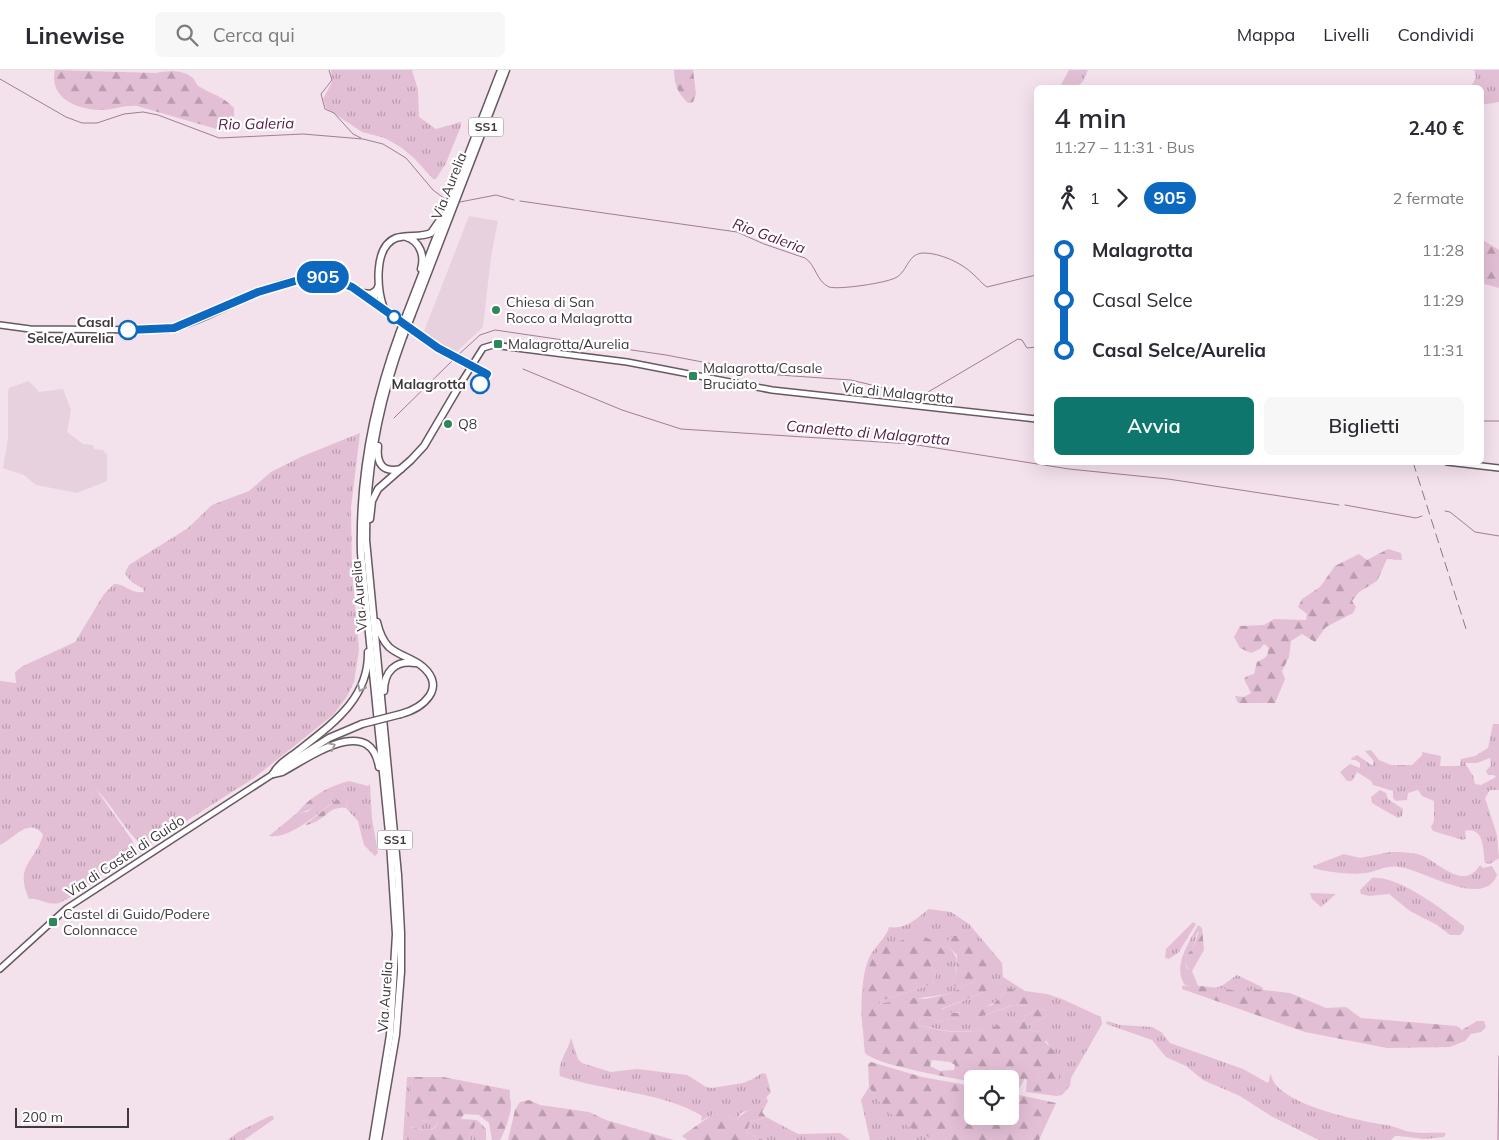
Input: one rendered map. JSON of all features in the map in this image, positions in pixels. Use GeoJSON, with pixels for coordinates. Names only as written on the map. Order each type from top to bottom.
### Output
{"type":"FeatureCollection","features":[{"type":"Feature","properties":{"kind":"highway","name":"Via Aurelia"},"geometry":{"type":"LineString","coordinates":[[410,313],[452,213],[461,182],[501,70]]}},
{"type":"Feature","properties":{"kind":"highway","name":"Via Aurelia"},"geometry":{"type":"LineString","coordinates":[[372,1140],[387,1058],[395,972],[396,934],[390,843],[361,553],[362,496],[371,433],[386,373],[450,204],[461,182],[506,70]]}},
{"type":"Feature","properties":{"kind":"highway"},"geometry":{"type":"LineString","coordinates":[[384,309],[379,289],[383,251],[392,240],[431,233],[450,204]]}},
{"type":"Feature","properties":{"kind":"highway"},"geometry":{"type":"LineString","coordinates":[[404,237],[417,244],[423,261],[410,313]]}},
{"type":"Feature","properties":{"kind":"highway"},"geometry":{"type":"LineString","coordinates":[[362,293],[371,294],[379,289]]}},
{"type":"Feature","properties":{"kind":"highway"},"geometry":{"type":"LineString","coordinates":[[373,301],[379,289]]}},
{"type":"Feature","properties":{"kind":"highway","name":"Via Aurelia"},"geometry":{"type":"LineString","coordinates":[[378,1140],[396,1034],[401,972],[401,933],[394,826],[366,530],[370,472],[382,405],[401,336]]}},
{"type":"Feature","properties":{"kind":"highway"},"geometry":{"type":"LineString","coordinates":[[366,530],[370,522],[374,494],[433,435],[461,383]]}},
{"type":"Feature","properties":{"kind":"highway"},"geometry":{"type":"LineString","coordinates":[[382,405],[378,460],[387,470],[402,468]]}},
{"type":"Feature","properties":{"kind":"highway"},"geometry":{"type":"LineString","coordinates":[[273,774],[329,738],[362,724],[420,707],[431,695],[431,679],[420,665],[392,649],[380,632],[370,546],[366,540]]}},
{"type":"Feature","properties":{"kind":"highway"},"geometry":{"type":"LineString","coordinates":[[273,774],[279,766],[345,711],[363,683],[368,656],[361,553]]}},
{"type":"Feature","properties":{"kind":"highway"},"geometry":{"type":"LineString","coordinates":[[394,826],[396,817],[384,684],[388,673],[397,664],[412,662],[420,665]]}},
{"type":"Feature","properties":{"kind":"highway"},"geometry":{"type":"LineString","coordinates":[[273,774],[284,772],[340,742],[353,740],[365,744],[374,752],[379,764],[386,831],[390,843]]}},
{"type":"Feature","properties":{"kind":"main road"},"geometry":{"type":"LineString","coordinates":[[0,324],[30,329],[165,330],[182,326],[258,292],[317,277],[342,281],[362,293],[438,348],[472,365]]}},
{"type":"Feature","properties":{"kind":"main road","name":"Via di Malagrotta"},"geometry":{"type":"LineString","coordinates":[[461,383],[484,347],[493,345],[627,362],[772,390],[1034,419]]}},
{"type":"Feature","properties":{"kind":"main road"},"geometry":{"type":"LineString","coordinates":[[1473,465],[1499,468]]}},
{"type":"Feature","properties":{"kind":"main road","name":"Via di Castel di Guido"},"geometry":{"type":"LineString","coordinates":[[0,969],[66,908],[273,774]]}},
{"type":"Feature","properties":{"kind":"shaded area"},"geometry":{"type":"Polygon","coordinates":[[[469,216],[498,221],[491,257],[483,327],[454,354],[423,334],[469,216]]]}},
{"type":"Feature","properties":{"kind":"shaded area"},"geometry":{"type":"Polygon","coordinates":[[[29,381],[39,392],[63,389],[71,410],[67,432],[83,444],[93,445],[94,449],[103,450],[107,455],[107,481],[77,493],[36,485],[24,475],[3,468],[8,439],[9,388],[29,381]]]}},
{"type":"Feature","properties":{"kind":"green space"},"geometry":{"type":"Polygon","coordinates":[[[55,70],[156,73],[170,71],[185,73],[190,75],[199,86],[221,98],[234,108],[234,121],[220,130],[137,106],[96,110],[77,106],[68,102],[56,89],[54,80],[55,70]]]}},
{"type":"Feature","properties":{"kind":"green space"},"geometry":{"type":"Polygon","coordinates":[[[331,70],[412,70],[418,90],[419,117],[436,129],[461,122],[446,163],[436,179],[433,179],[402,148],[385,138],[362,132],[326,108],[323,99],[332,82],[331,70]]]}},
{"type":"Feature","properties":{"kind":"green space"},"geometry":{"type":"Polygon","coordinates":[[[674,70],[693,70],[696,94],[693,102],[688,103],[679,92],[674,70]]]}},
{"type":"Feature","properties":{"kind":"green space"},"geometry":{"type":"Polygon","coordinates":[[[1069,70],[1088,70],[1079,85],[1061,85],[1069,70]]]}},
{"type":"Feature","properties":{"kind":"green space"},"geometry":{"type":"Polygon","coordinates":[[[1474,70],[1499,70],[1499,102],[1484,104],[1484,85],[1472,85],[1476,77],[1474,70]]]}},
{"type":"Feature","properties":{"kind":"green space"},"geometry":{"type":"Polygon","coordinates":[[[1484,241],[1499,250],[1499,288],[1484,284],[1484,241]]]}},
{"type":"Feature","properties":{"kind":"green space"},"geometry":{"type":"Polygon","coordinates":[[[360,433],[351,508],[352,570],[359,650],[354,682],[346,698],[333,715],[254,778],[147,846],[143,846],[136,840],[96,789],[132,840],[135,848],[133,852],[84,888],[59,903],[55,904],[29,899],[25,888],[25,871],[43,835],[38,830],[27,828],[0,845],[0,681],[16,683],[15,672],[23,666],[75,642],[104,594],[114,584],[136,592],[144,592],[143,588],[132,582],[125,573],[129,565],[188,528],[212,505],[249,491],[271,472],[303,456],[360,433]]]}},
{"type":"Feature","properties":{"kind":"green space"},"geometry":{"type":"Polygon","coordinates":[[[1388,549],[1401,553],[1402,560],[1387,559],[1377,581],[1359,592],[1352,601],[1356,607],[1353,613],[1326,627],[1315,642],[1302,634],[1291,641],[1289,657],[1282,671],[1285,679],[1275,703],[1238,703],[1235,696],[1244,697],[1251,693],[1244,679],[1254,674],[1257,662],[1266,657],[1268,653],[1268,647],[1264,644],[1260,649],[1251,653],[1240,648],[1234,637],[1240,626],[1264,625],[1274,619],[1306,620],[1307,614],[1298,607],[1302,599],[1320,587],[1335,566],[1359,554],[1367,560],[1388,549]]]}},
{"type":"Feature","properties":{"kind":"green space"},"geometry":{"type":"Polygon","coordinates":[[[1493,724],[1499,724],[1499,790],[1490,790],[1485,798],[1497,835],[1499,858],[1490,864],[1485,863],[1482,841],[1476,832],[1472,830],[1465,831],[1466,838],[1463,840],[1433,831],[1431,827],[1434,821],[1434,801],[1422,796],[1418,790],[1408,793],[1407,800],[1396,801],[1393,798],[1393,791],[1373,785],[1371,781],[1357,772],[1352,781],[1347,781],[1340,772],[1350,764],[1360,768],[1360,763],[1356,760],[1351,760],[1357,755],[1373,766],[1373,760],[1365,751],[1371,750],[1379,760],[1391,765],[1412,765],[1422,755],[1422,752],[1441,756],[1440,766],[1460,766],[1461,759],[1475,756],[1488,748],[1493,724]],[[1490,758],[1477,763],[1465,763],[1473,776],[1475,784],[1481,785],[1496,777],[1488,775],[1486,771],[1491,765],[1490,758]]]}},
{"type":"Feature","properties":{"kind":"green space"},"geometry":{"type":"Polygon","coordinates":[[[349,781],[368,786],[370,784],[372,819],[378,853],[375,856],[364,845],[358,821],[346,808],[348,801],[335,801],[295,829],[278,836],[269,836],[297,813],[307,812],[331,793],[344,789],[345,787],[342,783],[349,781]]]}},
{"type":"Feature","properties":{"kind":"green space"},"geometry":{"type":"Polygon","coordinates":[[[342,783],[345,787],[344,789],[331,795],[309,810],[297,813],[317,795],[342,783]]]}},
{"type":"Feature","properties":{"kind":"green space"},"geometry":{"type":"Polygon","coordinates":[[[1380,790],[1386,793],[1388,799],[1403,809],[1402,816],[1398,818],[1372,803],[1371,797],[1380,790]]]}},
{"type":"Feature","properties":{"kind":"green space"},"geometry":{"type":"Polygon","coordinates":[[[341,799],[348,801],[346,808],[330,811],[318,821],[305,825],[335,801],[341,799]]]}},
{"type":"Feature","properties":{"kind":"green space"},"geometry":{"type":"Polygon","coordinates":[[[1390,852],[1421,855],[1453,874],[1460,876],[1467,876],[1480,865],[1483,868],[1492,866],[1497,875],[1490,885],[1479,889],[1452,885],[1399,867],[1353,874],[1313,868],[1313,866],[1344,854],[1360,858],[1390,852]]]}},
{"type":"Feature","properties":{"kind":"green space"},"geometry":{"type":"Polygon","coordinates":[[[1372,878],[1395,882],[1421,895],[1464,926],[1464,930],[1460,935],[1450,935],[1437,925],[1410,911],[1389,894],[1369,896],[1361,894],[1360,890],[1372,878]]]}},
{"type":"Feature","properties":{"kind":"green space"},"geometry":{"type":"Polygon","coordinates":[[[1310,893],[1336,894],[1321,907],[1312,899],[1310,893]]]}},
{"type":"Feature","properties":{"kind":"green space"},"geometry":{"type":"Polygon","coordinates":[[[929,909],[951,912],[969,924],[1002,963],[1003,977],[1025,991],[1047,994],[1062,999],[1101,1017],[1102,1024],[1071,1078],[1070,1086],[1062,1095],[1057,1096],[1056,1068],[1043,1029],[1036,1032],[1030,1030],[1027,1026],[1047,1016],[1045,1010],[1038,1009],[1025,1016],[1023,1022],[1007,1023],[965,1032],[918,1025],[919,1020],[924,1016],[939,1021],[957,1018],[976,1018],[1014,1005],[1028,1006],[1028,999],[1004,993],[984,1008],[967,1012],[941,1013],[940,1010],[987,991],[977,980],[949,994],[877,1004],[880,1001],[932,984],[936,975],[929,961],[937,943],[865,1000],[863,1031],[862,992],[870,956],[889,927],[906,925],[929,909]],[[957,935],[947,946],[956,957],[956,975],[950,984],[974,952],[957,935]]]}},
{"type":"Feature","properties":{"kind":"green space"},"geometry":{"type":"Polygon","coordinates":[[[1193,922],[1196,924],[1179,952],[1169,959],[1165,958],[1166,949],[1193,922]]]}},
{"type":"Feature","properties":{"kind":"green space"},"geometry":{"type":"Polygon","coordinates":[[[1198,925],[1202,928],[1197,933],[1193,949],[1187,954],[1185,962],[1187,969],[1192,971],[1198,986],[1185,985],[1181,978],[1181,962],[1198,925]]]}},
{"type":"Feature","properties":{"kind":"green space"},"geometry":{"type":"Polygon","coordinates":[[[1200,928],[1202,928],[1204,950],[1192,971],[1189,971],[1185,962],[1187,954],[1193,949],[1200,928]]]}},
{"type":"Feature","properties":{"kind":"green space"},"geometry":{"type":"Polygon","coordinates":[[[919,934],[937,943],[945,953],[942,960],[933,956],[929,961],[936,975],[932,984],[880,1001],[878,1004],[914,998],[925,999],[949,994],[977,980],[987,978],[992,986],[987,991],[941,1009],[941,1012],[958,1013],[992,1005],[1010,988],[1019,992],[1021,997],[1033,998],[1034,1001],[1028,1006],[1013,1005],[976,1018],[957,1018],[939,1021],[924,1016],[919,1020],[918,1025],[935,1029],[968,1032],[1008,1023],[1023,1022],[1025,1016],[1038,1009],[1045,1010],[1047,1016],[1027,1026],[1030,1030],[1036,1032],[1049,1029],[1050,1034],[1045,1042],[1061,1058],[1057,1096],[1026,1092],[1027,1081],[1025,1078],[1019,1089],[1019,1070],[964,1070],[964,1080],[899,1067],[872,1058],[865,1053],[863,997],[865,981],[874,956],[882,948],[919,934]],[[932,1060],[930,1066],[940,1071],[954,1070],[955,1065],[950,1062],[932,1060]]]}},
{"type":"Feature","properties":{"kind":"green space"},"geometry":{"type":"Polygon","coordinates":[[[958,935],[988,964],[982,973],[972,981],[961,986],[955,986],[950,984],[956,975],[957,955],[947,946],[947,942],[950,937],[958,935]]]}},
{"type":"Feature","properties":{"kind":"green space"},"geometry":{"type":"Polygon","coordinates":[[[1237,975],[1262,987],[1264,991],[1255,989],[1243,994],[1212,989],[1223,985],[1237,975]]]}},
{"type":"Feature","properties":{"kind":"green space"},"geometry":{"type":"Polygon","coordinates":[[[1192,985],[1226,989],[1243,994],[1255,989],[1290,993],[1326,1008],[1346,1007],[1361,1018],[1457,1026],[1462,1030],[1477,1021],[1484,1021],[1486,1027],[1481,1032],[1471,1034],[1465,1041],[1450,1047],[1387,1048],[1305,1032],[1182,989],[1182,986],[1192,985]]]}},
{"type":"Feature","properties":{"kind":"green space"},"geometry":{"type":"Polygon","coordinates":[[[1107,1021],[1120,1025],[1152,1027],[1161,1032],[1170,1043],[1243,1069],[1268,1083],[1271,1074],[1276,1085],[1287,1094],[1320,1109],[1357,1120],[1408,1131],[1446,1133],[1444,1137],[1424,1139],[1395,1136],[1391,1140],[1319,1140],[1271,1116],[1240,1096],[1203,1080],[1186,1066],[1166,1057],[1152,1040],[1106,1024],[1107,1021]]]}},
{"type":"Feature","properties":{"kind":"green space"},"geometry":{"type":"Polygon","coordinates":[[[571,1038],[578,1059],[582,1063],[611,1072],[637,1069],[687,1075],[706,1087],[712,1088],[743,1083],[762,1073],[766,1074],[771,1092],[759,1106],[741,1113],[736,1121],[726,1114],[719,1112],[701,1121],[702,1116],[670,1102],[560,1076],[561,1062],[571,1038]]]}},
{"type":"Feature","properties":{"kind":"green space"},"geometry":{"type":"Polygon","coordinates":[[[871,1062],[922,1077],[964,1085],[964,1125],[1019,1125],[1019,1095],[1056,1103],[1039,1140],[935,1140],[909,1127],[893,1116],[876,1098],[869,1087],[868,1064],[871,1062]]]}},
{"type":"Feature","properties":{"kind":"green space"},"geometry":{"type":"Polygon","coordinates":[[[407,1077],[412,1077],[411,1092],[423,1121],[438,1122],[430,1130],[410,1127],[409,1140],[403,1140],[407,1077]]]}},
{"type":"Feature","properties":{"kind":"green space"},"geometry":{"type":"Polygon","coordinates":[[[412,1077],[443,1077],[510,1090],[510,1113],[500,1140],[492,1140],[489,1123],[479,1115],[464,1114],[461,1119],[477,1120],[469,1140],[409,1140],[409,1127],[430,1130],[436,1127],[438,1123],[409,1118],[412,1077]]]}},
{"type":"Feature","properties":{"kind":"green space"},"geometry":{"type":"Polygon","coordinates":[[[869,1087],[876,1098],[935,1140],[870,1140],[861,1100],[869,1087]]]}},
{"type":"Feature","properties":{"kind":"green space"},"geometry":{"type":"Polygon","coordinates":[[[766,1097],[768,1101],[762,1112],[766,1117],[750,1122],[746,1132],[763,1140],[687,1140],[682,1136],[716,1112],[723,1112],[736,1121],[766,1097]]]}},
{"type":"Feature","properties":{"kind":"green space"},"geometry":{"type":"Polygon","coordinates":[[[529,1100],[540,1105],[589,1112],[606,1120],[674,1140],[508,1140],[515,1110],[520,1102],[529,1100]]]}},
{"type":"Feature","properties":{"kind":"green space"},"geometry":{"type":"Polygon","coordinates":[[[273,1116],[274,1119],[244,1140],[228,1140],[238,1132],[273,1116]]]}},
{"type":"Feature","properties":{"kind":"green space"},"geometry":{"type":"Polygon","coordinates":[[[766,1117],[798,1134],[840,1133],[850,1140],[763,1140],[746,1132],[750,1122],[766,1117]]]}},
{"type":"Feature","properties":{"kind":"green space"},"geometry":{"type":"Polygon","coordinates":[[[477,1120],[486,1129],[486,1140],[469,1140],[477,1120]]]}},
{"type":"Feature","properties":{"kind":"waterway"},"geometry":{"type":"LineString","coordinates":[[329,70],[332,80],[321,94],[325,109],[334,113],[353,134],[361,138]]}},
{"type":"Feature","properties":{"kind":"waterway","name":"Rio Galeria"},"geometry":{"type":"LineString","coordinates":[[0,79],[66,117],[82,123],[97,123],[124,114],[143,112],[158,115],[219,138],[303,134],[363,139],[383,144],[406,158],[433,190],[445,199]]}},
{"type":"Feature","properties":{"kind":"waterway","name":"Rio Galeria"},"geometry":{"type":"LineString","coordinates":[[460,202],[496,195],[514,200]]}},
{"type":"Feature","properties":{"kind":"waterway","name":"Rio Galeria"},"geometry":{"type":"LineString","coordinates":[[520,201],[737,232],[764,244],[805,258],[812,265],[821,281],[834,288],[874,284],[892,279],[901,274],[911,259],[924,253],[944,257],[957,263],[987,287],[1034,275]]}},
{"type":"Feature","properties":{"kind":"waterway"},"geometry":{"type":"LineString","coordinates":[[457,356],[480,335],[495,330],[666,355],[765,374],[851,380],[917,396],[923,395],[1018,339],[1022,340],[1027,348],[1034,347]]}},
{"type":"Feature","properties":{"kind":"waterway"},"geometry":{"type":"LineString","coordinates":[[394,418],[453,360]]}},
{"type":"Feature","properties":{"kind":"waterway","name":"Canaletto di Malagrotta"},"geometry":{"type":"LineString","coordinates":[[523,369],[622,410],[681,429],[911,444],[1034,463]]}},
{"type":"Feature","properties":{"kind":"waterway","name":"Rio Galeria"},"geometry":{"type":"LineString","coordinates":[[1484,421],[1499,421]]}},
{"type":"Feature","properties":{"kind":"waterway","name":"Canaletto di Malagrotta"},"geometry":{"type":"LineString","coordinates":[[1044,465],[1168,479],[1339,505]]}},
{"type":"Feature","properties":{"kind":"waterway","name":"Canaletto di Malagrotta"},"geometry":{"type":"LineString","coordinates":[[1345,505],[1416,518],[1422,516]]}},
{"type":"Feature","properties":{"kind":"waterway","name":"Canaletto di Malagrotta"},"geometry":{"type":"LineString","coordinates":[[1445,511],[1450,512],[1475,532],[1499,536]]}},
{"type":"Feature","properties":{"kind":"waterway"},"geometry":{"type":"LineString","coordinates":[[1498,1140],[1499,1056]]}},
{"type":"Feature","properties":{"kind":"railway"},"geometry":{"type":"LineString","coordinates":[[1414,465],[1467,632]]}},
{"type":"Feature","properties":{"kind":"bus line","name":"905"},"geometry":{"type":"LineString","coordinates":[[128,330],[165,330],[182,326],[258,292],[302,279],[326,277],[342,281],[352,287],[438,348],[487,374],[480,384]]}},
{"type":"Feature","properties":{"kind":"place","name":"Chiesa di San Rocco a Malagrotta"},"geometry":{"type":"Point","coordinates":[496,310]}},
{"type":"Feature","properties":{"kind":"place","name":"Casal Selce/Aurelia"},"geometry":{"type":"Point","coordinates":[128,330]}},
{"type":"Feature","properties":{"kind":"place","name":"Malagrotta/Aurelia"},"geometry":{"type":"Point","coordinates":[498,344]}},
{"type":"Feature","properties":{"kind":"place","name":"Malagrotta/Casale Bruciato"},"geometry":{"type":"Point","coordinates":[693,376]}},
{"type":"Feature","properties":{"kind":"place","name":"Malagrotta"},"geometry":{"type":"Point","coordinates":[480,384]}},
{"type":"Feature","properties":{"kind":"place","name":"Q8"},"geometry":{"type":"Point","coordinates":[448,424]}},
{"type":"Feature","properties":{"kind":"place","name":"Castel di Guido/Podere Colonnacce"},"geometry":{"type":"Point","coordinates":[53,922]}}]}
